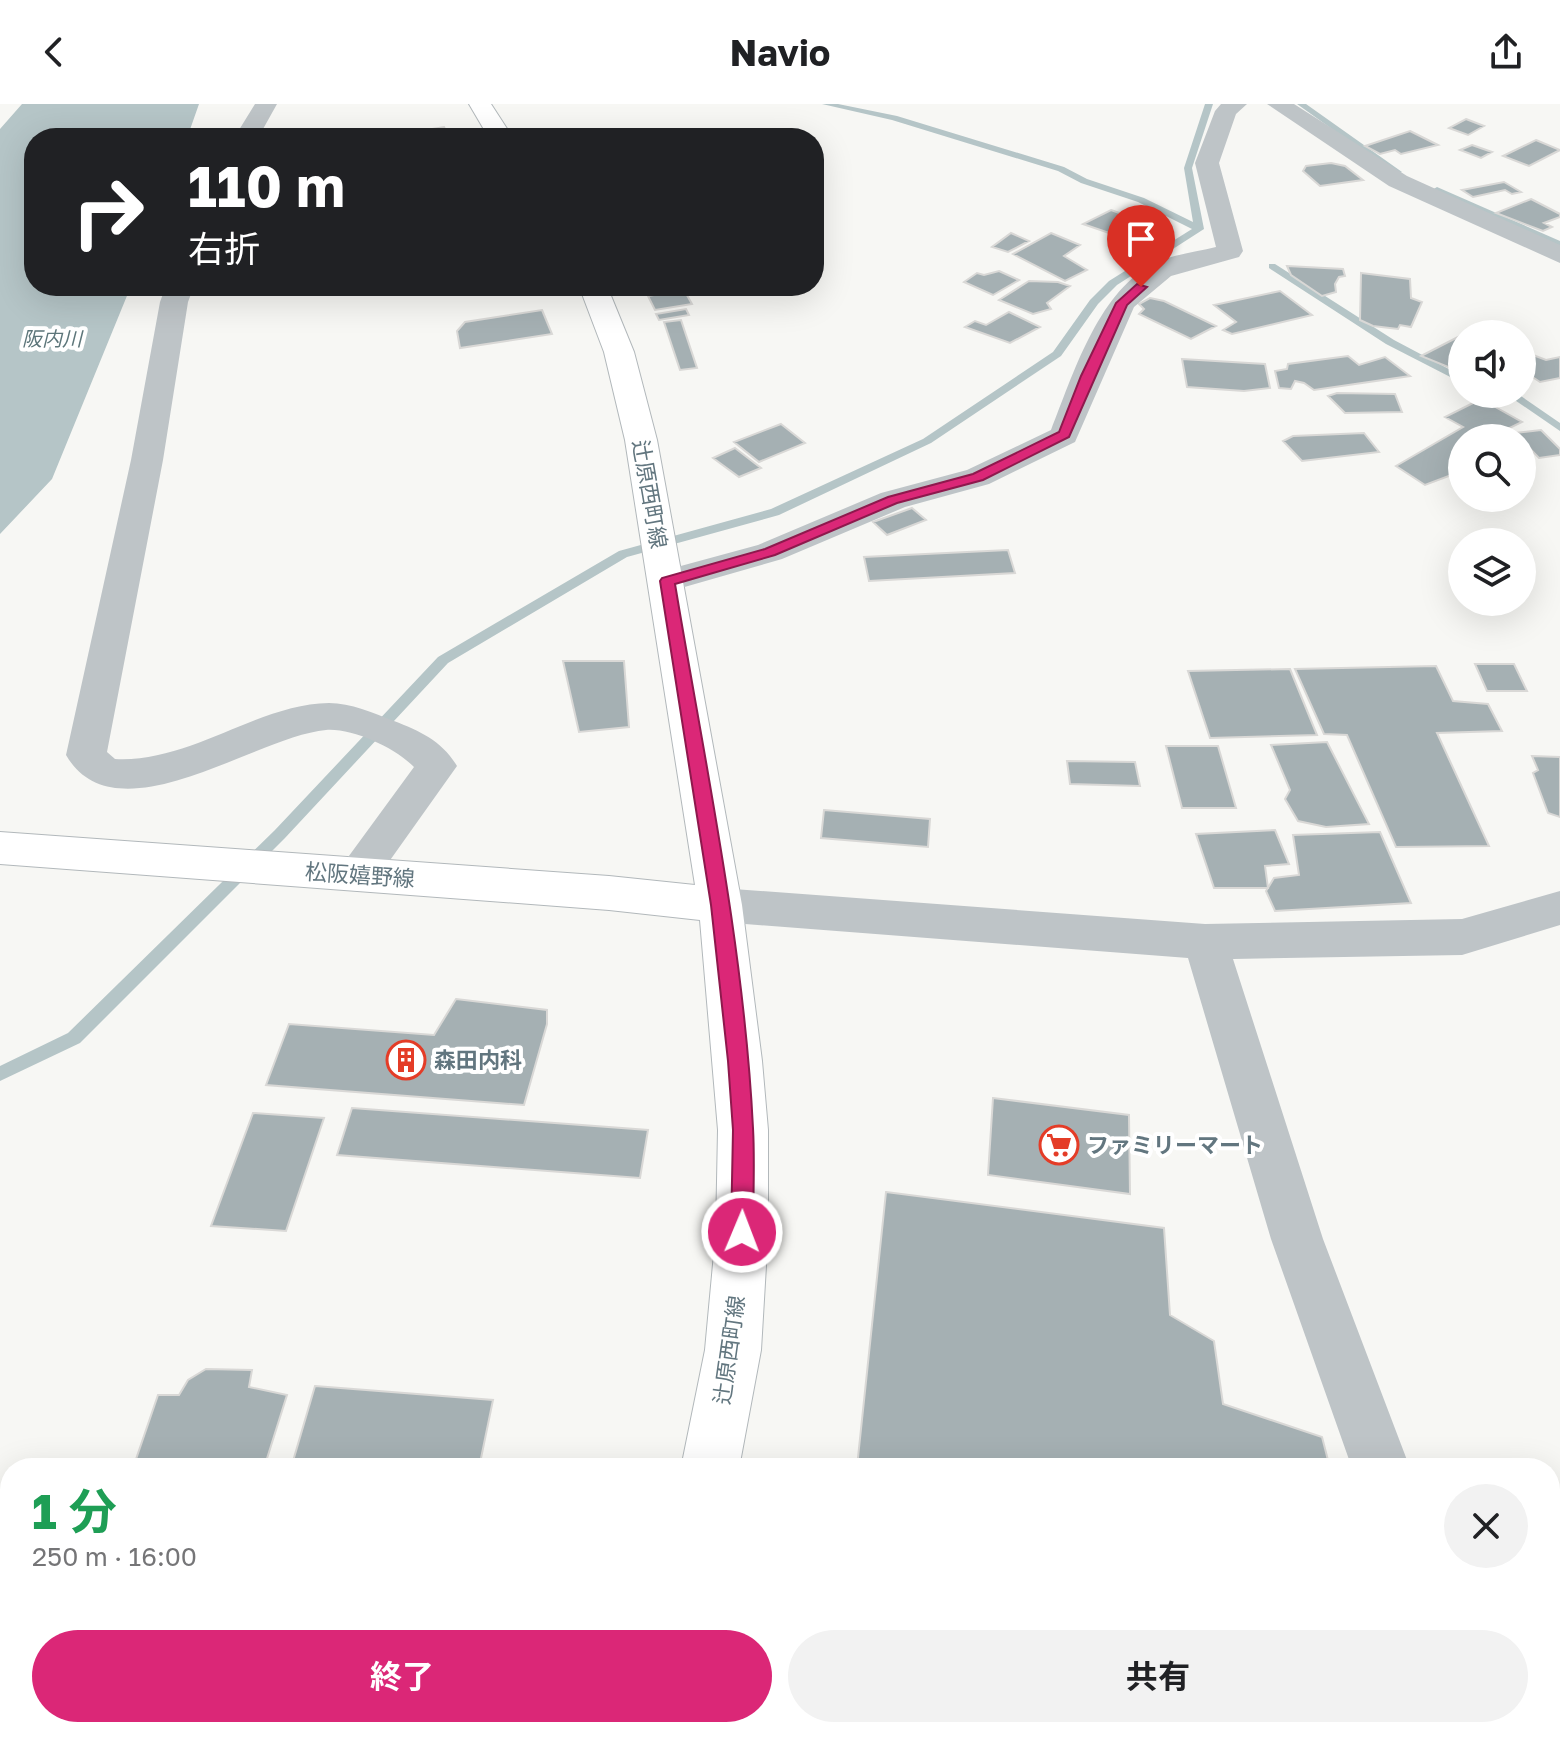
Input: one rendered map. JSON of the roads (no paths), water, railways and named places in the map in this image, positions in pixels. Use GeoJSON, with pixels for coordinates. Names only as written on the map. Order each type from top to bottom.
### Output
{"type":"FeatureCollection","features":[{"type":"Feature","properties":{"kind":"main road"},"geometry":{"type":"LineString","coordinates":[[480,104],[495,128]]}},
{"type":"Feature","properties":{"kind":"main road","name":"辻原西町線"},"geometry":{"type":"LineString","coordinates":[[596,296],[630,392],[667,581],[720,905],[743,1130],[742,1232],[733,1350],[712,1458]]}},
{"type":"Feature","properties":{"kind":"main road","name":"松阪嬉野線"},"geometry":{"type":"LineString","coordinates":[[0,848],[609,893],[720,905]]}},
{"type":"Feature","properties":{"kind":"street"},"geometry":{"type":"LineString","coordinates":[[252,128],[266,104]]}},
{"type":"Feature","properties":{"kind":"street"},"geometry":{"type":"LineString","coordinates":[[667,581],[770,552],[893,500],[978,477],[1064,435],[1087,376],[1122,303],[1161,270],[1230,251],[1207,163],[1226,111],[1236,104]]}},
{"type":"Feature","properties":{"kind":"street"},"geometry":{"type":"LineString","coordinates":[[1278,104],[1398,181],[1560,254]]}},
{"type":"Feature","properties":{"kind":"street"},"geometry":{"type":"LineString","coordinates":[[176,296],[147,460],[86,755],[110,773],[134,774],[176,765],[247,738],[324,717],[349,719],[419,745],[437,766],[356,875]]}},
{"type":"Feature","properties":{"kind":"street"},"geometry":{"type":"LineString","coordinates":[[720,905],[1205,942],[1462,937],[1560,908]]}},
{"type":"Feature","properties":{"kind":"street"},"geometry":{"type":"LineString","coordinates":[[1205,942],[1297,1239],[1377,1458]]}},
{"type":"Feature","properties":{"kind":"water","name":"阪内川"},"geometry":{"type":"Polygon","coordinates":[[[22,104],[199,104],[191,128],[24,128],[24,296],[127,296],[52,479],[0,534],[0,129],[22,104]]]}},
{"type":"Feature","properties":{"kind":"waterway"},"geometry":{"type":"LineString","coordinates":[[826,104],[894,118],[1061,169],[1084,181],[1141,200],[1199,229]]}},
{"type":"Feature","properties":{"kind":"waterway"},"geometry":{"type":"LineString","coordinates":[[1199,229],[1188,168],[1209,104]]}},
{"type":"Feature","properties":{"kind":"waterway"},"geometry":{"type":"LineString","coordinates":[[1301,104],[1398,172]]}},
{"type":"Feature","properties":{"kind":"waterway"},"geometry":{"type":"LineString","coordinates":[[1437,190],[1560,245]]}},
{"type":"Feature","properties":{"kind":"waterway"},"geometry":{"type":"LineString","coordinates":[[0,1074],[74,1038],[280,834],[443,660],[623,554],[775,512],[927,441],[1057,354],[1094,302],[1113,283],[1199,229]]}},
{"type":"Feature","properties":{"kind":"waterway"},"geometry":{"type":"LineString","coordinates":[[1272,266],[1390,342],[1448,373]]}},
{"type":"Feature","properties":{"kind":"waterway"},"geometry":{"type":"LineString","coordinates":[[1531,408],[1560,428]]}},
{"type":"Feature","properties":{"kind":"place","name":"森田内科"},"geometry":{"type":"Point","coordinates":[406,1060]}},
{"type":"Feature","properties":{"kind":"place","name":"ファミリーマート"},"geometry":{"type":"Point","coordinates":[1059,1145]}}]}
